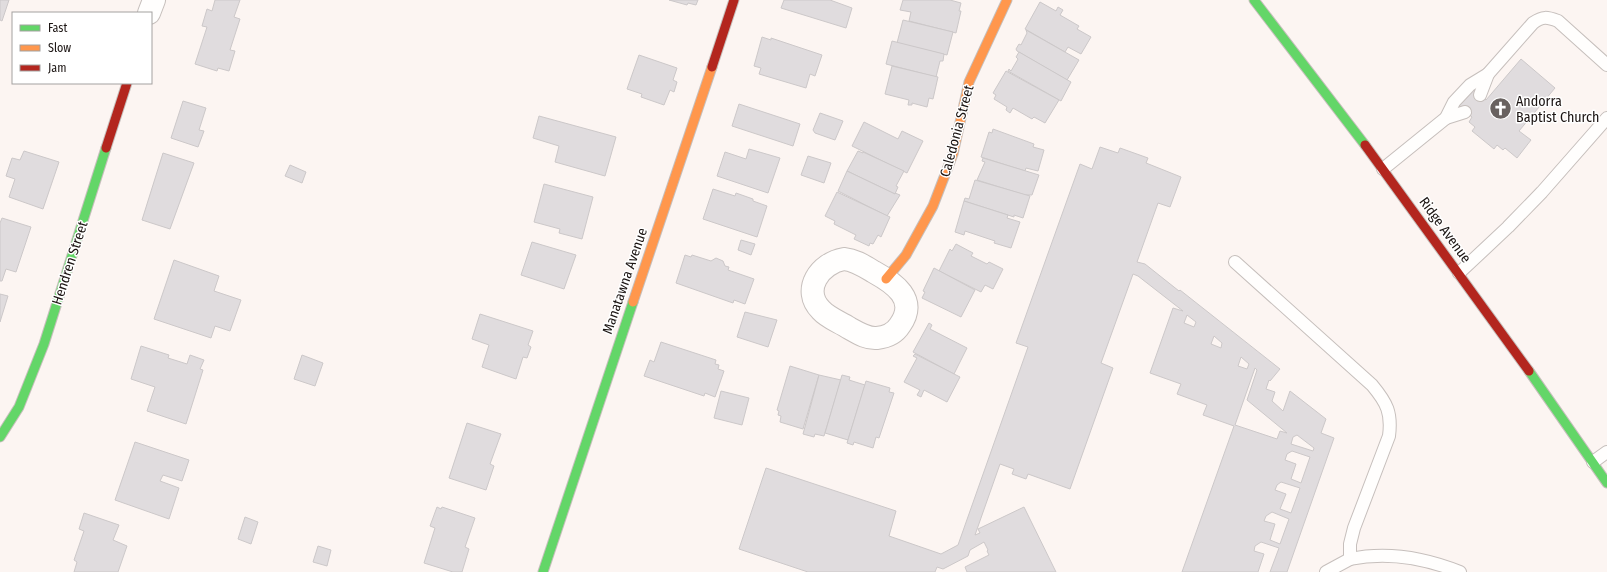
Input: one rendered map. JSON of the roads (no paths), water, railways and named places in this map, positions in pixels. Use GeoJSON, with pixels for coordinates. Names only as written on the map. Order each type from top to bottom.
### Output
{"type":"FeatureCollection","features":[{"type":"Feature","properties":{"kind":"street"},"geometry":{"type":"LineString","coordinates":[[149,12],[154,0]]}},
{"type":"Feature","properties":{"kind":"street","name":"Manatawna Avenue"},"geometry":{"type":"LineString","coordinates":[[543,572],[734,0]]}},
{"type":"Feature","properties":{"kind":"street","name":"Caledonia Street"},"geometry":{"type":"LineString","coordinates":[[886,279],[906,254],[933,206],[953,154],[969,82],[1007,0]]}},
{"type":"Feature","properties":{"kind":"street","name":"Ridge Avenue"},"geometry":{"type":"LineString","coordinates":[[1254,0],[1383,169],[1459,273],[1607,483]]}},
{"type":"Feature","properties":{"kind":"street","name":"Hendren Street"},"geometry":{"type":"LineString","coordinates":[[0,437],[19,406],[44,344],[126,84]]}},
{"type":"Feature","properties":{"kind":"lane"},"geometry":{"type":"LineString","coordinates":[[1446,118],[1454,102],[1470,85],[1488,74],[1533,23],[1541,18],[1548,17],[1558,21],[1607,65]]}},
{"type":"Feature","properties":{"kind":"lane"},"geometry":{"type":"LineString","coordinates":[[1480,95],[1488,74]]}},
{"type":"Feature","properties":{"kind":"lane"},"geometry":{"type":"LineString","coordinates":[[1383,169],[1446,118],[1465,112]]}},
{"type":"Feature","properties":{"kind":"lane"},"geometry":{"type":"LineString","coordinates":[[1459,273],[1508,227],[1542,192],[1607,118]]}},
{"type":"Feature","properties":{"kind":"lane"},"geometry":{"type":"LineString","coordinates":[[1235,262],[1372,385],[1382,397],[1388,409],[1391,421],[1389,436],[1354,528],[1350,544],[1350,559]]}},
{"type":"Feature","properties":{"kind":"lane"},"geometry":{"type":"LineString","coordinates":[[1593,462],[1607,452]]}},
{"type":"Feature","properties":{"kind":"lane"},"geometry":{"type":"LineString","coordinates":[[1326,572],[1350,559],[1369,555],[1403,556],[1426,561],[1460,572]]}},
{"type":"Feature","properties":{"kind":"place","name":"Andorra Baptist Church"},"geometry":{"type":"Point","coordinates":[1500,109]}}]}
